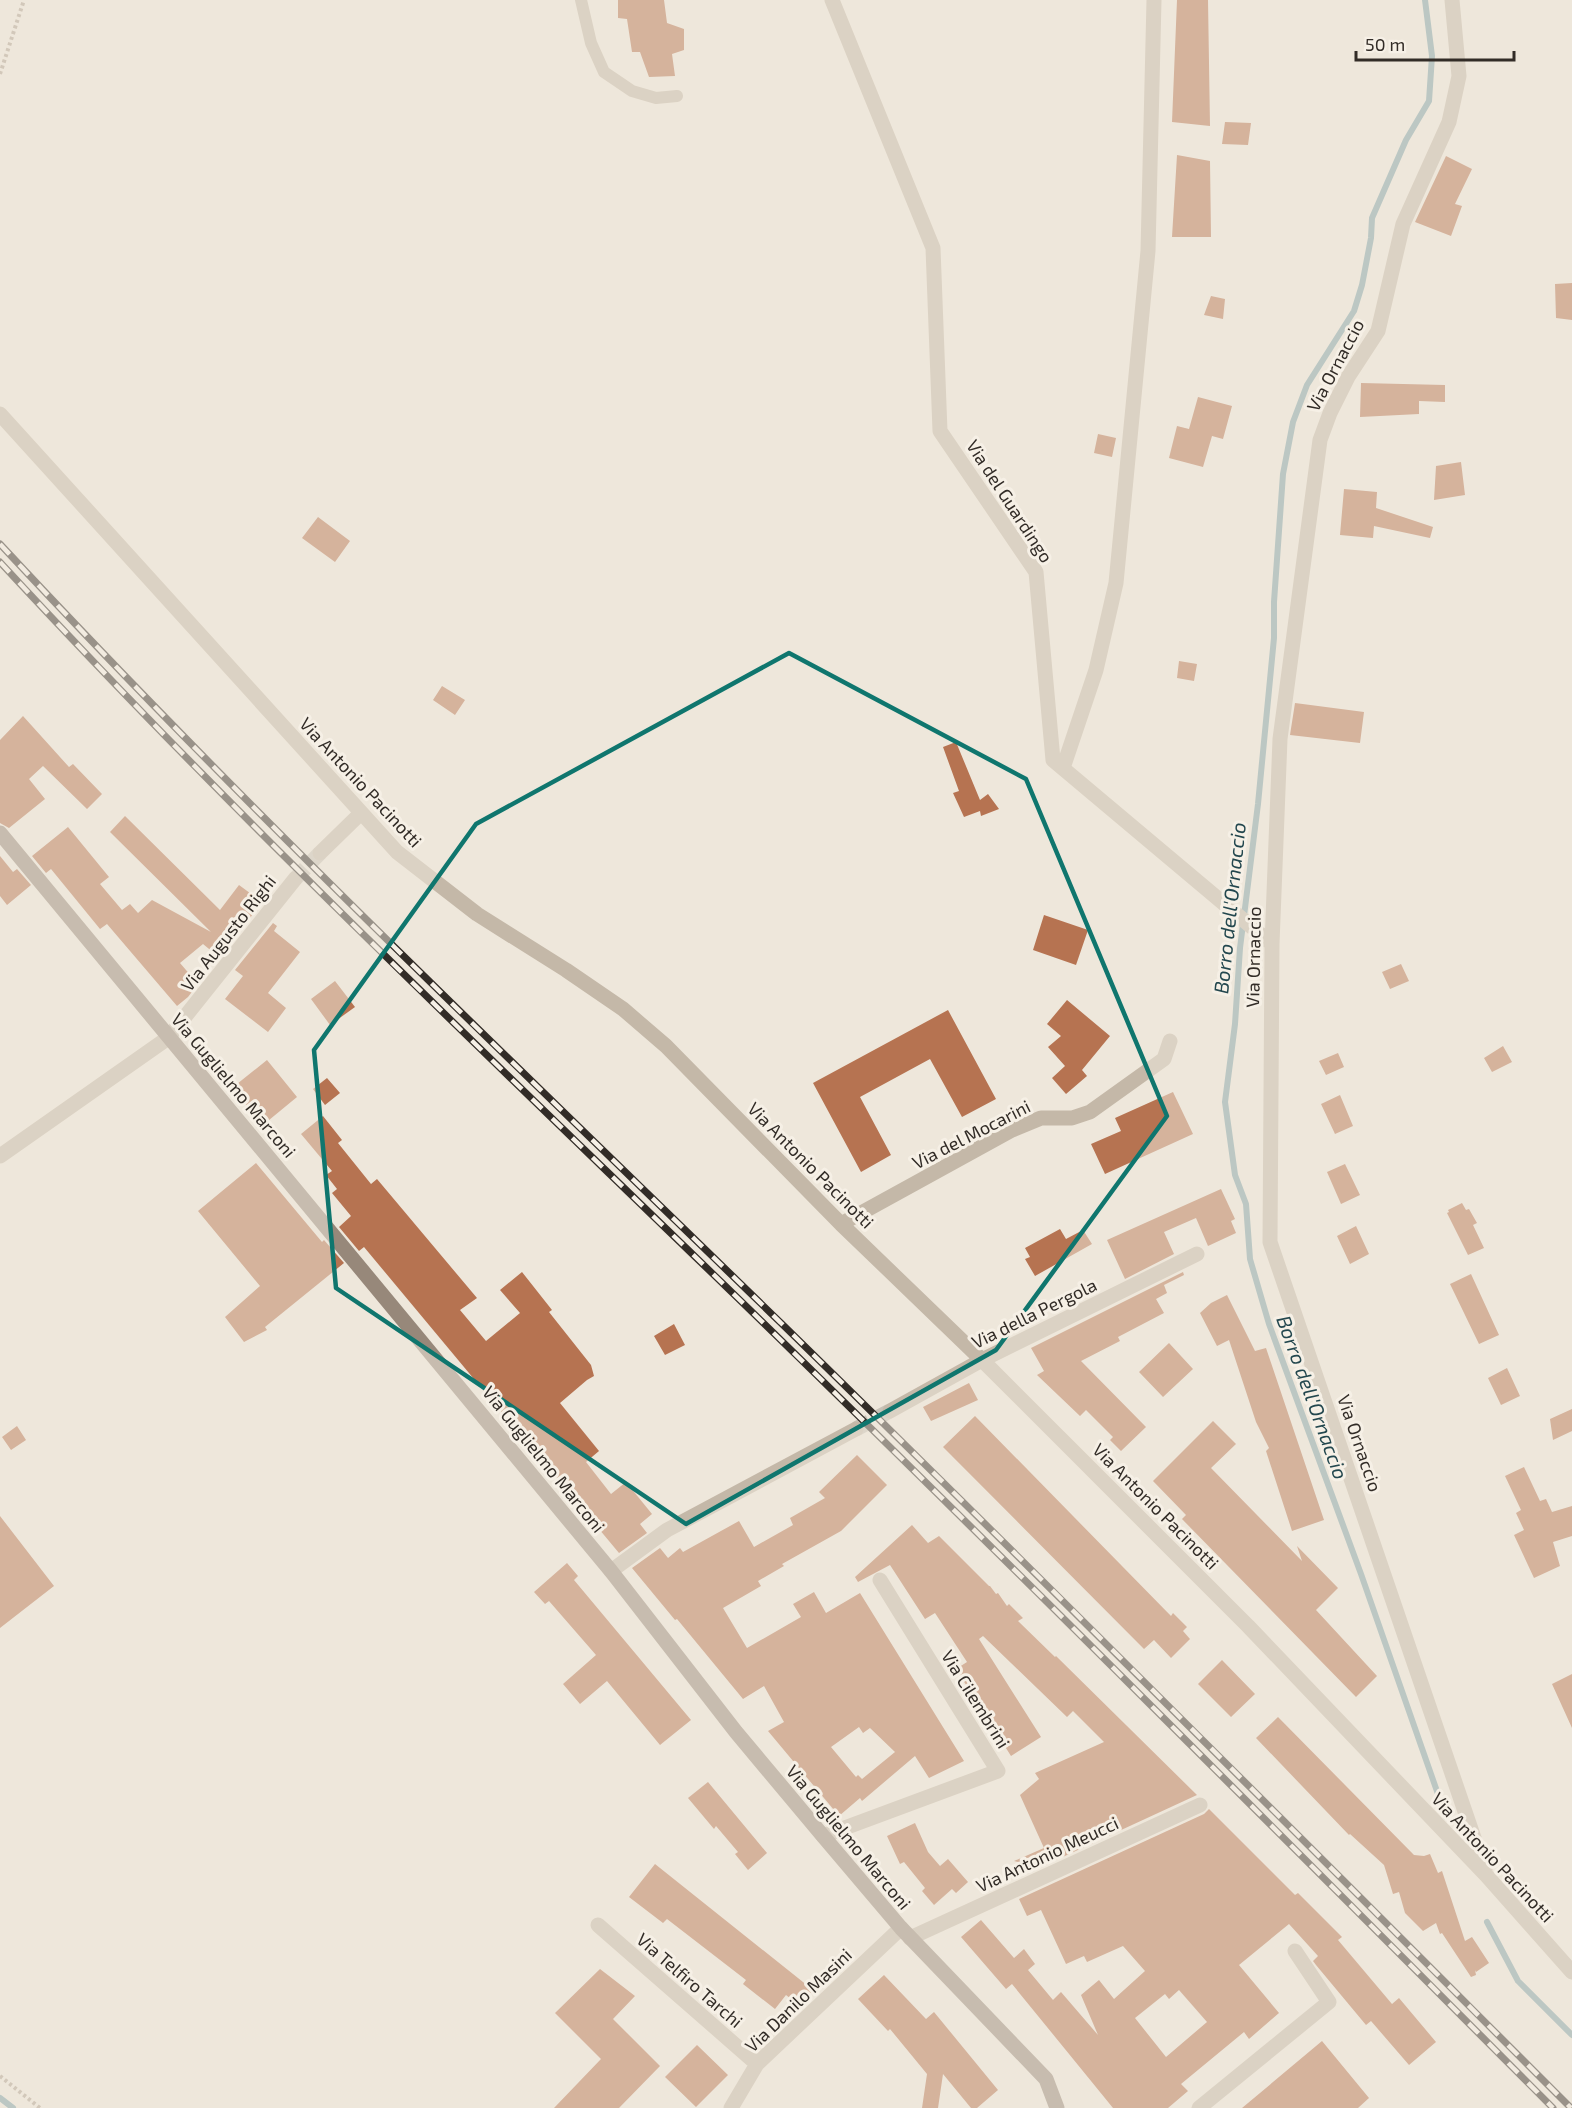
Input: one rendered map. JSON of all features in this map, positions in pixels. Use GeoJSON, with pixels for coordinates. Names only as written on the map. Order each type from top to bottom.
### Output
{"type":"FeatureCollection","features":[{"type":"Feature","properties":{"kind":"street","name":"Via del Guardingo"},"geometry":{"type":"LineString","coordinates":[[832,0],[933,248],[940,431],[1036,572],[1053,759],[1272,944]]}},
{"type":"Feature","properties":{"kind":"street"},"geometry":{"type":"LineString","coordinates":[[1063,768],[1096,670],[1116,583],[1148,251],[1154,0]]}},
{"type":"Feature","properties":{"kind":"street","name":"Via Ornaccio"},"geometry":{"type":"LineString","coordinates":[[1452,0],[1459,76],[1449,122],[1403,224],[1378,331],[1348,377],[1330,413],[1320,440],[1280,739],[1272,944],[1270,1242],[1486,1875]]}},
{"type":"Feature","properties":{"kind":"street","name":"Via Antonio Pacinotti"},"geometry":{"type":"LineString","coordinates":[[0,414],[397,852],[477,914],[623,1009],[666,1046],[841,1224],[982,1360],[1248,1626],[1486,1875],[1572,1972]]}},
{"type":"Feature","properties":{"kind":"street"},"geometry":{"type":"LineString","coordinates":[[320,853],[361,813]]}},
{"type":"Feature","properties":{"kind":"street","name":"Via Guglielmo Marconi"},"geometry":{"type":"LineString","coordinates":[[0,833],[611,1571],[736,1732],[823,1836],[906,1933],[1046,2079],[1057,2108]]}},
{"type":"Feature","properties":{"kind":"street","name":"Via Augusto Righi"},"geometry":{"type":"LineString","coordinates":[[0,1156],[168,1038],[295,879]]}},
{"type":"Feature","properties":{"kind":"street","name":"Via del Mocarini"},"geometry":{"type":"LineString","coordinates":[[841,1224],[1022,1126],[1041,1118],[1072,1118],[1090,1112],[1164,1059],[1170,1041]]}},
{"type":"Feature","properties":{"kind":"street","name":"Via della Pergola"},"geometry":{"type":"LineString","coordinates":[[890,1411],[982,1360],[1197,1254]]}},
{"type":"Feature","properties":{"kind":"street"},"geometry":{"type":"LineString","coordinates":[[611,1571],[667,1530],[856,1430]]}},
{"type":"Feature","properties":{"kind":"street","name":"Via Cilembrini"},"geometry":{"type":"LineString","coordinates":[[823,1836],[998,1771],[880,1580]]}},
{"type":"Feature","properties":{"kind":"street","name":"Via Antonio Meucci"},"geometry":{"type":"LineString","coordinates":[[906,1933],[1200,1805]]}},
{"type":"Feature","properties":{"kind":"street","name":"Via Telfiro Tarchi"},"geometry":{"type":"LineString","coordinates":[[598,1925],[757,2064]]}},
{"type":"Feature","properties":{"kind":"street","name":"Via Danilo Masini"},"geometry":{"type":"LineString","coordinates":[[731,2108],[757,2064],[906,1933]]}},
{"type":"Feature","properties":{"kind":"street"},"geometry":{"type":"LineString","coordinates":[[1199,2108],[1329,2002],[1295,1951]]}},
{"type":"Feature","properties":{"kind":"lane"},"geometry":{"type":"LineString","coordinates":[[581,0],[591,43],[604,72],[632,91],[656,98],[677,96]]}},
{"type":"Feature","properties":{"kind":"path"},"geometry":{"type":"LineString","coordinates":[[0,74],[24,0]]}},
{"type":"Feature","properties":{"kind":"path"},"geometry":{"type":"LineString","coordinates":[[0,2076],[40,2108]]}},
{"type":"Feature","properties":{"kind":"highlighted area"},"geometry":{"type":"Polygon","coordinates":[[[789,653],[1026,779],[1167,1116],[996,1350],[686,1524],[336,1288],[314,1050],[476,824],[789,653]]]}},
{"type":"Feature","properties":{"kind":"building"},"geometry":{"type":"Polygon","coordinates":[[[618,0],[664,0],[667,23],[684,29],[684,50],[672,54],[675,76],[649,77],[640,52],[632,52],[627,19],[618,18],[618,0]]]}},
{"type":"Feature","properties":{"kind":"building"},"geometry":{"type":"Polygon","coordinates":[[[1177,0],[1208,0],[1210,126],[1172,122],[1177,0]]]}},
{"type":"Feature","properties":{"kind":"building"},"geometry":{"type":"Polygon","coordinates":[[[1225,122],[1251,123],[1248,145],[1222,144],[1225,122]]]}},
{"type":"Feature","properties":{"kind":"building"},"geometry":{"type":"Polygon","coordinates":[[[1177,155],[1210,161],[1211,237],[1172,237],[1177,155]]]}},
{"type":"Feature","properties":{"kind":"building"},"geometry":{"type":"Polygon","coordinates":[[[1446,156],[1472,169],[1455,204],[1462,206],[1451,236],[1415,222],[1446,156]]]}},
{"type":"Feature","properties":{"kind":"building"},"geometry":{"type":"Polygon","coordinates":[[[1572,283],[1572,320],[1556,318],[1555,284],[1572,283]]]}},
{"type":"Feature","properties":{"kind":"building"},"geometry":{"type":"Polygon","coordinates":[[[1211,296],[1225,299],[1223,319],[1204,315],[1211,296]]]}},
{"type":"Feature","properties":{"kind":"building"},"geometry":{"type":"Polygon","coordinates":[[[1361,383],[1445,385],[1445,402],[1419,401],[1419,414],[1360,417],[1361,383]]]}},
{"type":"Feature","properties":{"kind":"building"},"geometry":{"type":"Polygon","coordinates":[[[1198,397],[1232,406],[1223,439],[1212,436],[1203,467],[1169,458],[1177,426],[1189,429],[1198,397]]]}},
{"type":"Feature","properties":{"kind":"building"},"geometry":{"type":"Polygon","coordinates":[[[1098,434],[1116,438],[1112,457],[1094,453],[1098,434]]]}},
{"type":"Feature","properties":{"kind":"building"},"geometry":{"type":"Polygon","coordinates":[[[1461,462],[1465,495],[1434,500],[1436,466],[1461,462]]]}},
{"type":"Feature","properties":{"kind":"building"},"geometry":{"type":"Polygon","coordinates":[[[1344,489],[1377,492],[1376,508],[1433,527],[1430,538],[1374,526],[1373,538],[1340,535],[1344,489]]]}},
{"type":"Feature","properties":{"kind":"building"},"geometry":{"type":"Polygon","coordinates":[[[318,517],[350,541],[335,562],[302,538],[318,517]]]}},
{"type":"Feature","properties":{"kind":"building"},"geometry":{"type":"Polygon","coordinates":[[[1179,661],[1197,664],[1194,681],[1177,678],[1179,661]]]}},
{"type":"Feature","properties":{"kind":"building"},"geometry":{"type":"Polygon","coordinates":[[[442,686],[465,700],[455,715],[433,700],[442,686]]]}},
{"type":"Feature","properties":{"kind":"building"},"geometry":{"type":"Polygon","coordinates":[[[1295,703],[1364,712],[1360,743],[1290,735],[1295,703]]]}},
{"type":"Feature","properties":{"kind":"building"},"geometry":{"type":"Polygon","coordinates":[[[23,716],[69,767],[73,764],[102,794],[87,809],[43,766],[29,779],[45,799],[9,828],[0,823],[0,740],[23,716]]]}},
{"type":"Feature","properties":{"kind":"building"},"geometry":{"type":"Polygon","coordinates":[[[956,742],[980,800],[988,794],[999,809],[981,816],[980,811],[964,817],[953,793],[959,791],[943,747],[956,742]]]}},
{"type":"Feature","properties":{"kind":"building"},"geometry":{"type":"Polygon","coordinates":[[[125,816],[220,910],[239,885],[262,902],[220,958],[203,944],[180,963],[198,984],[177,1006],[107,924],[100,929],[51,869],[46,873],[32,856],[68,827],[109,877],[100,884],[122,910],[130,904],[138,913],[152,900],[211,932],[110,832],[125,816]]]}},
{"type":"Feature","properties":{"kind":"building"},"geometry":{"type":"Polygon","coordinates":[[[0,856],[13,872],[17,869],[31,885],[7,905],[0,896],[0,856]]]}},
{"type":"Feature","properties":{"kind":"building"},"geometry":{"type":"Polygon","coordinates":[[[1044,915],[1088,930],[1076,965],[1033,950],[1044,915]]]}},
{"type":"Feature","properties":{"kind":"building"},"geometry":{"type":"Polygon","coordinates":[[[273,923],[277,926],[274,931],[300,952],[268,993],[286,1008],[268,1032],[225,999],[243,976],[235,970],[273,923]]]}},
{"type":"Feature","properties":{"kind":"building"},"geometry":{"type":"Polygon","coordinates":[[[1401,964],[1409,981],[1390,989],[1382,972],[1401,964]]]}},
{"type":"Feature","properties":{"kind":"building"},"geometry":{"type":"Polygon","coordinates":[[[335,981],[355,1007],[330,1025],[311,999],[335,981]]]}},
{"type":"Feature","properties":{"kind":"building"},"geometry":{"type":"Polygon","coordinates":[[[1067,1000],[1110,1036],[1082,1070],[1087,1076],[1066,1094],[1052,1078],[1065,1066],[1048,1047],[1061,1036],[1047,1024],[1067,1000]]]}},
{"type":"Feature","properties":{"kind":"building"},"geometry":{"type":"Polygon","coordinates":[[[948,1010],[996,1099],[962,1117],[930,1059],[860,1097],[891,1155],[861,1172],[813,1083],[948,1010]]]}},
{"type":"Feature","properties":{"kind":"building"},"geometry":{"type":"Polygon","coordinates":[[[1503,1046],[1512,1062],[1492,1072],[1484,1058],[1503,1046]]]}},
{"type":"Feature","properties":{"kind":"building"},"geometry":{"type":"Polygon","coordinates":[[[1338,1053],[1344,1067],[1326,1075],[1319,1061],[1338,1053]]]}},
{"type":"Feature","properties":{"kind":"building"},"geometry":{"type":"Polygon","coordinates":[[[267,1060],[297,1097],[263,1125],[232,1088],[267,1060]]]}},
{"type":"Feature","properties":{"kind":"building"},"geometry":{"type":"Polygon","coordinates":[[[327,1078],[340,1093],[325,1105],[313,1089],[327,1078]]]}},
{"type":"Feature","properties":{"kind":"building"},"geometry":{"type":"Polygon","coordinates":[[[1173,1092],[1193,1134],[1105,1174],[1091,1144],[1121,1131],[1115,1118],[1173,1092]]]}},
{"type":"Feature","properties":{"kind":"building"},"geometry":{"type":"Polygon","coordinates":[[[1340,1095],[1353,1126],[1335,1134],[1321,1104],[1340,1095]]]}},
{"type":"Feature","properties":{"kind":"building"},"geometry":{"type":"Polygon","coordinates":[[[323,1116],[342,1140],[338,1143],[371,1184],[377,1179],[477,1298],[460,1310],[486,1341],[520,1313],[500,1290],[522,1272],[552,1310],[549,1312],[591,1365],[594,1376],[560,1403],[599,1451],[586,1462],[611,1494],[626,1482],[652,1514],[640,1524],[647,1533],[619,1553],[364,1247],[359,1251],[339,1227],[351,1216],[332,1193],[337,1189],[326,1175],[332,1171],[301,1134],[323,1116]]]}},
{"type":"Feature","properties":{"kind":"building"},"geometry":{"type":"Polygon","coordinates":[[[256,1163],[322,1242],[324,1240],[344,1263],[265,1327],[267,1330],[244,1342],[225,1317],[260,1286],[198,1211],[256,1163]]]}},
{"type":"Feature","properties":{"kind":"building"},"geometry":{"type":"Polygon","coordinates":[[[1345,1164],[1360,1195],[1341,1204],[1327,1172],[1345,1164]]]}},
{"type":"Feature","properties":{"kind":"building"},"geometry":{"type":"Polygon","coordinates":[[[1221,1189],[1235,1219],[1231,1221],[1236,1233],[1208,1246],[1196,1218],[1164,1232],[1174,1254],[1125,1279],[1107,1240],[1221,1189]]]}},
{"type":"Feature","properties":{"kind":"building"},"geometry":{"type":"Polygon","coordinates":[[[1462,1203],[1466,1210],[1469,1209],[1477,1223],[1473,1225],[1484,1248],[1468,1255],[1447,1213],[1448,1210],[1462,1203]]]}},
{"type":"Feature","properties":{"kind":"building"},"geometry":{"type":"Polygon","coordinates":[[[1356,1226],[1369,1254],[1350,1264],[1337,1236],[1356,1226]]]}},
{"type":"Feature","properties":{"kind":"building"},"geometry":{"type":"Polygon","coordinates":[[[1060,1229],[1066,1239],[1083,1230],[1092,1244],[1035,1276],[1025,1259],[1030,1257],[1025,1248],[1060,1229]]]}},
{"type":"Feature","properties":{"kind":"building"},"geometry":{"type":"Polygon","coordinates":[[[1183,1272],[1184,1275],[1164,1285],[1167,1293],[1156,1299],[1164,1313],[1118,1337],[1120,1341],[1081,1361],[1146,1427],[1121,1451],[1110,1440],[1113,1437],[1086,1410],[1080,1416],[1037,1375],[1044,1371],[1031,1348],[1183,1272]]]}},
{"type":"Feature","properties":{"kind":"building"},"geometry":{"type":"Polygon","coordinates":[[[1471,1274],[1499,1335],[1479,1344],[1450,1284],[1471,1274]]]}},
{"type":"Feature","properties":{"kind":"building"},"geometry":{"type":"Polygon","coordinates":[[[1227,1295],[1255,1351],[1266,1348],[1324,1520],[1292,1531],[1266,1451],[1269,1448],[1256,1422],[1229,1340],[1217,1346],[1200,1313],[1211,1303],[1227,1295]]]}},
{"type":"Feature","properties":{"kind":"building"},"geometry":{"type":"Polygon","coordinates":[[[674,1324],[685,1345],[665,1355],[654,1336],[674,1324]]]}},
{"type":"Feature","properties":{"kind":"building"},"geometry":{"type":"Polygon","coordinates":[[[1169,1343],[1193,1369],[1163,1397],[1139,1372],[1169,1343]]]}},
{"type":"Feature","properties":{"kind":"building"},"geometry":{"type":"Polygon","coordinates":[[[1507,1368],[1520,1396],[1501,1405],[1488,1378],[1507,1368]]]}},
{"type":"Feature","properties":{"kind":"building"},"geometry":{"type":"Polygon","coordinates":[[[969,1383],[978,1400],[931,1421],[923,1407],[969,1383]]]}},
{"type":"Feature","properties":{"kind":"building"},"geometry":{"type":"Polygon","coordinates":[[[1572,1409],[1572,1431],[1553,1440],[1550,1419],[1572,1409]]]}},
{"type":"Feature","properties":{"kind":"building"},"geometry":{"type":"Polygon","coordinates":[[[975,1416],[1171,1616],[1173,1613],[1187,1627],[1183,1631],[1190,1639],[1171,1658],[1154,1640],[1144,1649],[943,1447],[975,1416]]]}},
{"type":"Feature","properties":{"kind":"building"},"geometry":{"type":"Polygon","coordinates":[[[1213,1421],[1236,1444],[1211,1468],[1302,1561],[1297,1546],[1338,1588],[1316,1610],[1377,1676],[1356,1697],[1182,1519],[1186,1515],[1153,1481],[1213,1421]]]}},
{"type":"Feature","properties":{"kind":"building"},"geometry":{"type":"Polygon","coordinates":[[[17,1426],[26,1440],[11,1450],[2,1437],[17,1426]]]}},
{"type":"Feature","properties":{"kind":"building"},"geometry":{"type":"Polygon","coordinates":[[[857,1455],[887,1485],[841,1531],[782,1564],[784,1566],[758,1581],[761,1586],[723,1608],[747,1648],[801,1617],[793,1604],[814,1592],[826,1613],[860,1593],[964,1761],[929,1778],[915,1756],[862,1801],[860,1798],[839,1816],[768,1731],[784,1722],[764,1686],[743,1699],[632,1568],[660,1548],[668,1558],[680,1548],[683,1552],[739,1521],[754,1547],[793,1525],[790,1518],[825,1498],[819,1492],[857,1455]],[[859,1727],[831,1747],[856,1777],[858,1775],[862,1779],[895,1752],[870,1728],[863,1733],[859,1727]]]}},
{"type":"Feature","properties":{"kind":"building"},"geometry":{"type":"Polygon","coordinates":[[[1524,1467],[1540,1501],[1546,1499],[1552,1512],[1572,1506],[1572,1536],[1553,1542],[1560,1566],[1534,1578],[1514,1535],[1524,1530],[1516,1513],[1521,1510],[1505,1476],[1524,1467]]]}},
{"type":"Feature","properties":{"kind":"building"},"geometry":{"type":"Polygon","coordinates":[[[0,1516],[54,1586],[0,1628],[0,1516]]]}},
{"type":"Feature","properties":{"kind":"building"},"geometry":{"type":"Polygon","coordinates":[[[912,1525],[928,1543],[939,1536],[996,1594],[998,1593],[1007,1606],[1009,1604],[1023,1618],[1018,1621],[1197,1795],[1041,1867],[1014,1861],[1044,1848],[1020,1795],[1039,1779],[1035,1773],[1104,1742],[1073,1711],[1067,1717],[983,1636],[979,1639],[1041,1737],[1011,1756],[956,1669],[967,1662],[935,1613],[925,1619],[890,1565],[858,1582],[855,1577],[912,1525]]]}},
{"type":"Feature","properties":{"kind":"building"},"geometry":{"type":"Polygon","coordinates":[[[567,1563],[578,1576],[574,1580],[691,1720],[660,1745],[607,1681],[580,1704],[563,1684],[596,1655],[549,1601],[545,1604],[534,1592],[567,1563]]]}},
{"type":"Feature","properties":{"kind":"building"},"geometry":{"type":"Polygon","coordinates":[[[1222,1660],[1255,1694],[1231,1717],[1198,1684],[1222,1660]]]}},
{"type":"Feature","properties":{"kind":"building"},"geometry":{"type":"Polygon","coordinates":[[[1572,1674],[1572,1728],[1552,1684],[1572,1674]]]}},
{"type":"Feature","properties":{"kind":"building"},"geometry":{"type":"Polygon","coordinates":[[[1278,1717],[1414,1855],[1430,1854],[1438,1873],[1442,1871],[1465,1941],[1472,1937],[1489,1963],[1476,1972],[1475,1970],[1476,1975],[1471,1977],[1442,1933],[1440,1934],[1436,1923],[1423,1931],[1405,1913],[1399,1892],[1393,1894],[1384,1865],[1349,1835],[1256,1738],[1278,1717]]]}},
{"type":"Feature","properties":{"kind":"building"},"geometry":{"type":"Polygon","coordinates":[[[708,1782],[767,1853],[748,1870],[735,1854],[738,1852],[716,1826],[714,1829],[688,1798],[708,1782]]]}},
{"type":"Feature","properties":{"kind":"building"},"geometry":{"type":"Polygon","coordinates":[[[1209,1809],[1295,1895],[1298,1893],[1342,1937],[1338,1940],[1392,2004],[1399,1998],[1436,2042],[1409,2065],[1371,2021],[1366,2025],[1313,1961],[1318,1956],[1289,1924],[1239,1965],[1279,2013],[1249,2039],[1244,2032],[1181,2084],[1188,2091],[1168,2108],[1113,2108],[1012,1984],[1006,1989],[961,1937],[981,1920],[1014,1958],[1024,1949],[1035,1964],[1028,1970],[1053,2000],[1061,1992],[1098,2035],[1081,1995],[1099,1980],[1114,1999],[1145,1971],[1123,1946],[1087,1962],[1084,1956],[1066,1964],[1041,1910],[1027,1916],[1019,1899],[1204,1814],[1209,1809]],[[1179,1990],[1169,1999],[1165,1994],[1135,2018],[1166,2057],[1207,2022],[1179,1990]]]}},
{"type":"Feature","properties":{"kind":"building"},"geometry":{"type":"Polygon","coordinates":[[[915,1823],[928,1852],[940,1866],[948,1859],[968,1882],[956,1893],[952,1889],[934,1905],[922,1891],[925,1888],[904,1862],[900,1864],[887,1836],[915,1823]]]}},
{"type":"Feature","properties":{"kind":"building"},"geometry":{"type":"Polygon","coordinates":[[[655,1864],[813,1990],[800,2006],[786,1995],[775,2009],[743,1984],[746,1980],[667,1919],[663,1923],[629,1897],[655,1864]]]}},
{"type":"Feature","properties":{"kind":"building"},"geometry":{"type":"Polygon","coordinates":[[[600,1969],[635,1996],[613,2019],[660,2066],[619,2108],[554,2108],[601,2059],[555,2013],[600,1969]]]}},
{"type":"Feature","properties":{"kind":"building"},"geometry":{"type":"Polygon","coordinates":[[[884,1975],[926,2019],[934,2012],[998,2090],[977,2108],[971,2108],[943,2074],[938,2108],[922,2108],[927,2074],[890,2029],[888,2031],[858,1999],[884,1975]]]}},
{"type":"Feature","properties":{"kind":"building"},"geometry":{"type":"Polygon","coordinates":[[[1322,2041],[1369,2098],[1358,2108],[1242,2108],[1322,2041]]]}},
{"type":"Feature","properties":{"kind":"building"},"geometry":{"type":"Polygon","coordinates":[[[697,2045],[728,2075],[696,2107],[665,2077],[697,2045]]]}},
{"type":"Feature","properties":{"kind":"waterway","name":"Borro dell'Ornaccio"},"geometry":{"type":"LineString","coordinates":[[1425,0],[1432,56],[1429,101],[1406,140],[1372,218],[1371,238],[1362,285],[1354,311],[1307,385],[1293,422],[1283,474],[1274,602],[1274,638],[1225,1102],[1235,1175],[1246,1204],[1250,1259],[1269,1324],[1361,1574],[1446,1817]]}},
{"type":"Feature","properties":{"kind":"waterway","name":"Borro dell'Ornaccio"},"geometry":{"type":"LineString","coordinates":[[1487,1922],[1518,1981],[1572,2035]]}},
{"type":"Feature","properties":{"kind":"waterway"},"geometry":{"type":"LineString","coordinates":[[0,2098],[13,2108]]}},
{"type":"Feature","properties":{"kind":"tunnel"},"geometry":{"type":"LineString","coordinates":[[295,879],[320,853]]}},
{"type":"Feature","properties":{"kind":"tunnel"},"geometry":{"type":"LineString","coordinates":[[856,1429],[890,1411]]}},
{"type":"Feature","properties":{"kind":"railway"},"geometry":{"type":"LineString","coordinates":[[0,544],[287,841],[979,1518],[1571,2108]]}},
{"type":"Feature","properties":{"kind":"railway"},"geometry":{"type":"LineString","coordinates":[[0,562],[90,658],[275,847],[951,1507],[1553,2108]]}}]}
